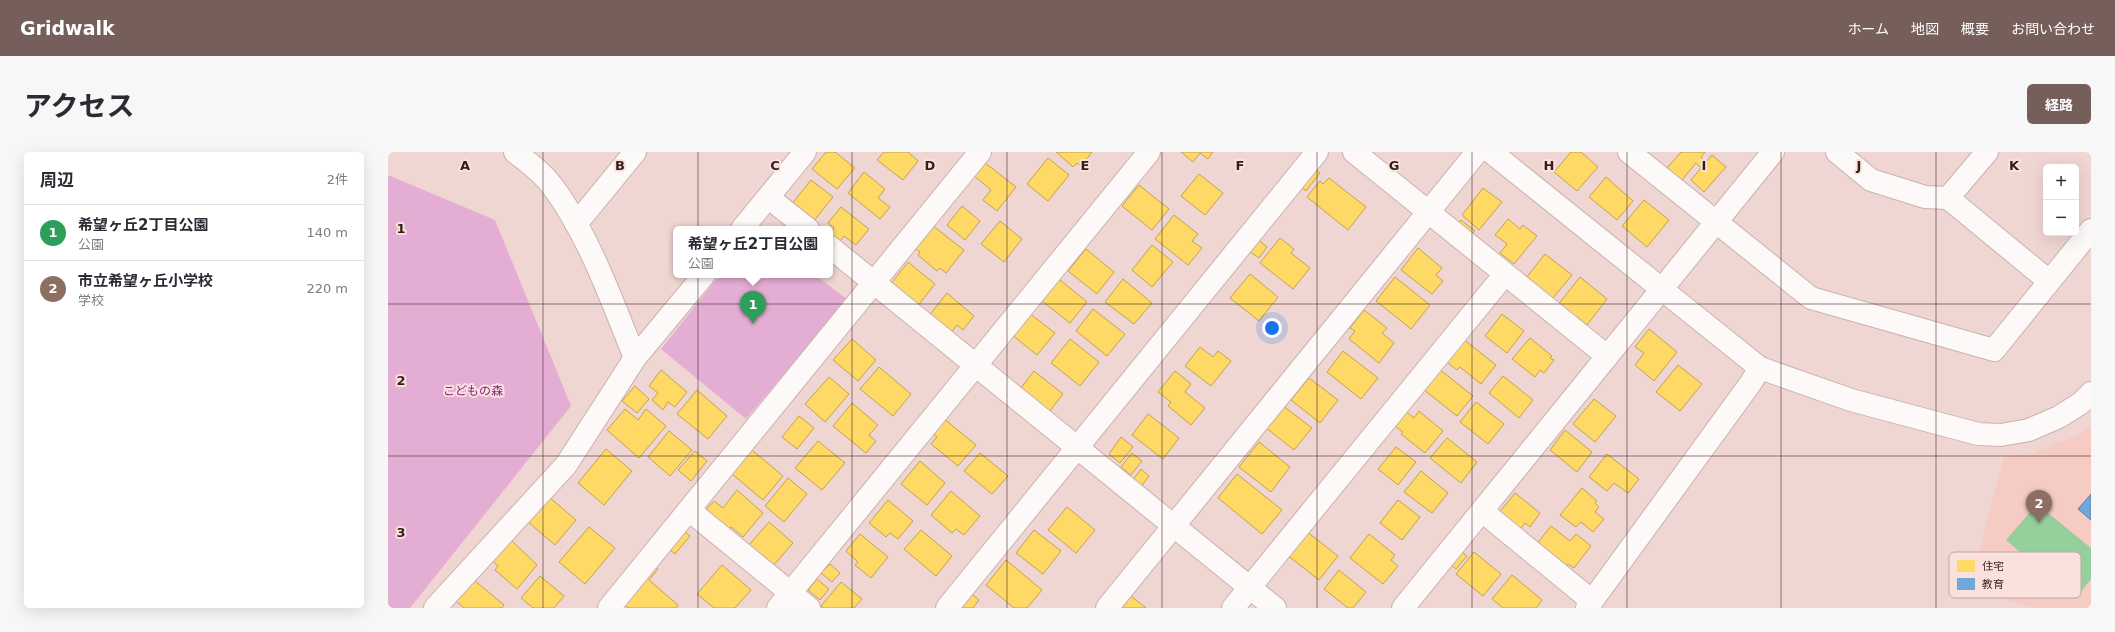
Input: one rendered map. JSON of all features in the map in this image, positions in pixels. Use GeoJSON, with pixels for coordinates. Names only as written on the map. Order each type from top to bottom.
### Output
{"type":"FeatureCollection","features":[{"type":"Feature","properties":{"kind":"street"},"geometry":{"type":"LineString","coordinates":[[515,152],[537,169],[553,187],[576,224],[612,300],[635,358]]}},
{"type":"Feature","properties":{"kind":"street"},"geometry":{"type":"LineString","coordinates":[[576,224],[635,152]]}},
{"type":"Feature","properties":{"kind":"street"},"geometry":{"type":"LineString","coordinates":[[745,226],[805,152]]}},
{"type":"Feature","properties":{"kind":"street"},"geometry":{"type":"LineString","coordinates":[[609,608],[980,152]]}},
{"type":"Feature","properties":{"kind":"street"},"geometry":{"type":"LineString","coordinates":[[785,600],[1149,152]]}},
{"type":"Feature","properties":{"kind":"street"},"geometry":{"type":"LineString","coordinates":[[947,608],[1317,152]]}},
{"type":"Feature","properties":{"kind":"street"},"geometry":{"type":"LineString","coordinates":[[1354,152],[1607,356]]}},
{"type":"Feature","properties":{"kind":"street"},"geometry":{"type":"LineString","coordinates":[[1107,608],[1477,152]]}},
{"type":"Feature","properties":{"kind":"street"},"geometry":{"type":"LineString","coordinates":[[1491,152],[1760,368],[1851,400],[1978,434],[2001,436],[2029,430],[2059,417],[2081,403],[2091,393]]}},
{"type":"Feature","properties":{"kind":"street"},"geometry":{"type":"LineString","coordinates":[[1629,152],[1811,298],[1994,350],[2091,230]]}},
{"type":"Feature","properties":{"kind":"street"},"geometry":{"type":"LineString","coordinates":[[1403,608],[1773,152]]}},
{"type":"Feature","properties":{"kind":"street"},"geometry":{"type":"LineString","coordinates":[[1837,152],[1871,180],[1925,197],[1948,198],[2049,281]]}},
{"type":"Feature","properties":{"kind":"street"},"geometry":{"type":"LineString","coordinates":[[1948,198],[1986,152]]}},
{"type":"Feature","properties":{"kind":"street"},"geometry":{"type":"LineString","coordinates":[[769,198],[804,226]]}},
{"type":"Feature","properties":{"kind":"street"},"geometry":{"type":"LineString","coordinates":[[833,248],[1275,608]]}},
{"type":"Feature","properties":{"kind":"street"},"geometry":{"type":"LineString","coordinates":[[1233,608],[1505,274]]}},
{"type":"Feature","properties":{"kind":"street"},"geometry":{"type":"LineString","coordinates":[[435,608],[566,466],[635,358],[702,278]]}},
{"type":"Feature","properties":{"kind":"street"},"geometry":{"type":"LineString","coordinates":[[1482,511],[1589,605],[1750,384],[1760,368]]}},
{"type":"Feature","properties":{"kind":"street"},"geometry":{"type":"LineString","coordinates":[[689,510],[785,600],[809,608]]}},
{"type":"Feature","properties":{"kind":"shaded area"},"geometry":{"type":"Polygon","coordinates":[[[2091,425],[2091,608],[2036,608],[2001,598],[2081,598],[2081,552],[1979,552],[2004,457],[2033,453],[2082,433],[2091,425]]]}},
{"type":"Feature","properties":{"kind":"shaded area"},"geometry":{"type":"Polygon","coordinates":[[[2037,504],[2091,548],[2091,579],[2081,592],[2081,552],[2020,552],[2006,540],[2037,504]]]}},
{"type":"Feature","properties":{"kind":"green space","name":"こどもの森"},"geometry":{"type":"Polygon","coordinates":[[[388,175],[495,220],[571,406],[410,608],[388,608],[388,175]]]}},
{"type":"Feature","properties":{"kind":"green space"},"geometry":{"type":"Polygon","coordinates":[[[718,278],[819,278],[847,299],[746,419],[661,349],[718,278]]]}},
{"type":"Feature","properties":{"kind":"building: 住宅"},"geometry":{"type":"Polygon","coordinates":[[[826,152],[835,152],[855,168],[837,189],[812,169],[826,152]]]}},
{"type":"Feature","properties":{"kind":"building: 住宅"},"geometry":{"type":"Polygon","coordinates":[[[884,152],[908,152],[918,161],[903,180],[877,160],[884,152]]]}},
{"type":"Feature","properties":{"kind":"building: 住宅"},"geometry":{"type":"Polygon","coordinates":[[[1056,152],[1092,152],[1081,166],[1077,163],[1073,167],[1056,152]]]}},
{"type":"Feature","properties":{"kind":"building: 住宅"},"geometry":{"type":"Polygon","coordinates":[[[1181,152],[1213,152],[1208,159],[1200,153],[1193,162],[1181,152]]]}},
{"type":"Feature","properties":{"kind":"building: 住宅"},"geometry":{"type":"Polygon","coordinates":[[[1571,152],[1581,152],[1598,167],[1577,191],[1554,172],[1571,152]]]}},
{"type":"Feature","properties":{"kind":"building: 住宅"},"geometry":{"type":"Polygon","coordinates":[[[1681,152],[1705,152],[1701,157],[1706,162],[1712,155],[1726,167],[1704,192],[1691,180],[1701,168],[1696,163],[1682,180],[1667,168],[1681,152]]]}},
{"type":"Feature","properties":{"kind":"building: 住宅"},"geometry":{"type":"Polygon","coordinates":[[[1048,158],[1069,175],[1048,201],[1027,184],[1048,158]]]}},
{"type":"Feature","properties":{"kind":"building: 住宅"},"geometry":{"type":"Polygon","coordinates":[[[984,162],[1016,187],[997,211],[983,200],[991,190],[973,175],[984,162]]]}},
{"type":"Feature","properties":{"kind":"building: 住宅"},"geometry":{"type":"Polygon","coordinates":[[[1311,165],[1320,173],[1306,191],[1296,183],[1311,165]]]}},
{"type":"Feature","properties":{"kind":"building: 住宅"},"geometry":{"type":"Polygon","coordinates":[[[864,172],[885,189],[878,198],[890,207],[880,219],[848,193],[864,172]]]}},
{"type":"Feature","properties":{"kind":"building: 住宅"},"geometry":{"type":"Polygon","coordinates":[[[1199,174],[1223,193],[1205,215],[1181,196],[1199,174]]]}},
{"type":"Feature","properties":{"kind":"building: 住宅"},"geometry":{"type":"Polygon","coordinates":[[[1606,177],[1633,201],[1617,220],[1589,197],[1606,177]]]}},
{"type":"Feature","properties":{"kind":"building: 住宅"},"geometry":{"type":"Polygon","coordinates":[[[1329,178],[1366,207],[1348,230],[1307,197],[1320,181],[1323,184],[1329,178]]]}},
{"type":"Feature","properties":{"kind":"building: 住宅"},"geometry":{"type":"Polygon","coordinates":[[[811,180],[833,197],[813,222],[791,205],[811,180]]]}},
{"type":"Feature","properties":{"kind":"building: 住宅"},"geometry":{"type":"Polygon","coordinates":[[[1139,185],[1169,209],[1152,230],[1122,206],[1139,185]]]}},
{"type":"Feature","properties":{"kind":"building: 住宅"},"geometry":{"type":"Polygon","coordinates":[[[1483,188],[1502,202],[1479,230],[1462,215],[1483,188]]]}},
{"type":"Feature","properties":{"kind":"building: 住宅"},"geometry":{"type":"Polygon","coordinates":[[[1644,200],[1669,220],[1647,247],[1622,226],[1644,200]]]}},
{"type":"Feature","properties":{"kind":"building: 住宅"},"geometry":{"type":"Polygon","coordinates":[[[962,206],[980,221],[965,240],[947,225],[962,206]]]}},
{"type":"Feature","properties":{"kind":"building: 住宅"},"geometry":{"type":"Polygon","coordinates":[[[841,207],[869,229],[856,245],[844,236],[838,244],[833,240],[834,228],[828,223],[841,207]]]}},
{"type":"Feature","properties":{"kind":"building: 住宅"},"geometry":{"type":"Polygon","coordinates":[[[1174,215],[1198,234],[1192,241],[1202,248],[1188,265],[1155,239],[1174,215]]]}},
{"type":"Feature","properties":{"kind":"building: 住宅"},"geometry":{"type":"Polygon","coordinates":[[[1508,219],[1520,229],[1523,225],[1537,236],[1514,264],[1500,253],[1507,244],[1495,235],[1508,219]]]}},
{"type":"Feature","properties":{"kind":"building: 住宅"},"geometry":{"type":"Polygon","coordinates":[[[1461,220],[1475,231],[1469,237],[1456,226],[1461,220]]]}},
{"type":"Feature","properties":{"kind":"building: 住宅"},"geometry":{"type":"Polygon","coordinates":[[[1000,221],[1022,239],[1004,262],[981,244],[1000,221]]]}},
{"type":"Feature","properties":{"kind":"building: 住宅"},"geometry":{"type":"Polygon","coordinates":[[[928,222],[964,250],[946,273],[940,268],[937,271],[918,255],[920,252],[910,245],[928,222]]]}},
{"type":"Feature","properties":{"kind":"building: 住宅"},"geometry":{"type":"Polygon","coordinates":[[[1254,236],[1267,247],[1259,258],[1245,248],[1254,236]]]}},
{"type":"Feature","properties":{"kind":"building: 住宅"},"geometry":{"type":"Polygon","coordinates":[[[1280,238],[1294,249],[1291,253],[1310,268],[1293,289],[1260,263],[1280,238]]]}},
{"type":"Feature","properties":{"kind":"building: 住宅"},"geometry":{"type":"Polygon","coordinates":[[[1152,245],[1173,262],[1152,287],[1132,270],[1152,245]]]}},
{"type":"Feature","properties":{"kind":"building: 住宅"},"geometry":{"type":"Polygon","coordinates":[[[1418,248],[1442,268],[1436,275],[1443,281],[1432,294],[1401,270],[1418,248]]]}},
{"type":"Feature","properties":{"kind":"building: 住宅"},"geometry":{"type":"Polygon","coordinates":[[[1086,249],[1114,272],[1097,294],[1068,271],[1086,249]]]}},
{"type":"Feature","properties":{"kind":"building: 住宅"},"geometry":{"type":"Polygon","coordinates":[[[1545,254],[1572,275],[1552,299],[1526,278],[1545,254]]]}},
{"type":"Feature","properties":{"kind":"building: 住宅"},"geometry":{"type":"Polygon","coordinates":[[[908,262],[935,284],[917,307],[890,285],[908,262]]]}},
{"type":"Feature","properties":{"kind":"building: 住宅"},"geometry":{"type":"Polygon","coordinates":[[[1250,274],[1278,297],[1259,321],[1230,298],[1250,274]]]}},
{"type":"Feature","properties":{"kind":"building: 住宅"},"geometry":{"type":"Polygon","coordinates":[[[1054,275],[1087,302],[1070,323],[1037,297],[1054,275]]]}},
{"type":"Feature","properties":{"kind":"building: 住宅"},"geometry":{"type":"Polygon","coordinates":[[[1395,277],[1430,305],[1411,329],[1376,301],[1395,277]]]}},
{"type":"Feature","properties":{"kind":"building: 住宅"},"geometry":{"type":"Polygon","coordinates":[[[1580,277],[1607,299],[1587,325],[1576,316],[1574,320],[1557,306],[1580,277]]]}},
{"type":"Feature","properties":{"kind":"building: 住宅"},"geometry":{"type":"Polygon","coordinates":[[[1123,279],[1152,303],[1134,324],[1105,302],[1123,279]]]}},
{"type":"Feature","properties":{"kind":"building: 住宅"},"geometry":{"type":"Polygon","coordinates":[[[947,293],[974,316],[963,330],[957,325],[950,334],[928,317],[947,293]]]}},
{"type":"Feature","properties":{"kind":"building: 住宅"},"geometry":{"type":"Polygon","coordinates":[[[1093,309],[1125,334],[1107,356],[1076,331],[1093,309]]]}},
{"type":"Feature","properties":{"kind":"building: 住宅"},"geometry":{"type":"Polygon","coordinates":[[[1364,310],[1387,328],[1382,333],[1394,343],[1379,363],[1349,339],[1355,331],[1350,328],[1364,310]]]}},
{"type":"Feature","properties":{"kind":"building: 住宅"},"geometry":{"type":"Polygon","coordinates":[[[1029,313],[1055,333],[1037,355],[1011,334],[1029,313]]]}},
{"type":"Feature","properties":{"kind":"building: 住宅"},"geometry":{"type":"Polygon","coordinates":[[[1502,314],[1524,331],[1507,353],[1485,336],[1502,314]]]}},
{"type":"Feature","properties":{"kind":"building: 住宅"},"geometry":{"type":"Polygon","coordinates":[[[1649,329],[1677,352],[1654,381],[1635,365],[1644,353],[1635,347],[1649,329]]]}},
{"type":"Feature","properties":{"kind":"building: 住宅"},"geometry":{"type":"Polygon","coordinates":[[[1458,335],[1496,365],[1481,384],[1460,367],[1457,370],[1440,357],[1458,335]]]}},
{"type":"Feature","properties":{"kind":"building: 住宅"},"geometry":{"type":"Polygon","coordinates":[[[1530,338],[1552,356],[1550,358],[1554,360],[1544,373],[1540,370],[1535,377],[1512,359],[1530,338]]]}},
{"type":"Feature","properties":{"kind":"building: 住宅"},"geometry":{"type":"Polygon","coordinates":[[[852,339],[876,360],[858,381],[833,360],[852,339]]]}},
{"type":"Feature","properties":{"kind":"building: 住宅"},"geometry":{"type":"Polygon","coordinates":[[[1070,339],[1099,362],[1080,386],[1051,363],[1070,339]]]}},
{"type":"Feature","properties":{"kind":"building: 住宅"},"geometry":{"type":"Polygon","coordinates":[[[1200,347],[1213,357],[1218,351],[1231,361],[1211,386],[1185,366],[1200,347]]]}},
{"type":"Feature","properties":{"kind":"building: 住宅"},"geometry":{"type":"Polygon","coordinates":[[[1343,351],[1378,378],[1361,399],[1327,372],[1343,351]]]}},
{"type":"Feature","properties":{"kind":"building: 住宅"},"geometry":{"type":"Polygon","coordinates":[[[1678,365],[1702,384],[1680,411],[1656,392],[1678,365]]]}},
{"type":"Feature","properties":{"kind":"building: 住宅"},"geometry":{"type":"Polygon","coordinates":[[[879,367],[911,394],[893,416],[860,389],[879,367]]]}},
{"type":"Feature","properties":{"kind":"building: 住宅"},"geometry":{"type":"Polygon","coordinates":[[[1439,369],[1473,396],[1457,416],[1423,389],[1439,369]]]}},
{"type":"Feature","properties":{"kind":"building: 住宅"},"geometry":{"type":"Polygon","coordinates":[[[661,370],[687,392],[675,407],[668,402],[663,410],[652,400],[658,393],[649,386],[661,370]]]}},
{"type":"Feature","properties":{"kind":"building: 住宅"},"geometry":{"type":"Polygon","coordinates":[[[1034,371],[1063,394],[1049,412],[1020,389],[1034,371]]]}},
{"type":"Feature","properties":{"kind":"building: 住宅"},"geometry":{"type":"Polygon","coordinates":[[[1175,371],[1191,384],[1185,392],[1205,408],[1191,425],[1168,406],[1171,402],[1158,392],[1175,371]]]}},
{"type":"Feature","properties":{"kind":"building: 住宅"},"geometry":{"type":"Polygon","coordinates":[[[1503,376],[1533,400],[1519,418],[1489,393],[1503,376]]]}},
{"type":"Feature","properties":{"kind":"building: 住宅"},"geometry":{"type":"Polygon","coordinates":[[[829,377],[849,394],[825,422],[805,404],[829,377]]]}},
{"type":"Feature","properties":{"kind":"building: 住宅"},"geometry":{"type":"Polygon","coordinates":[[[1309,378],[1338,400],[1320,423],[1291,400],[1309,378]]]}},
{"type":"Feature","properties":{"kind":"building: 住宅"},"geometry":{"type":"Polygon","coordinates":[[[635,386],[649,399],[637,413],[622,401],[635,386]]]}},
{"type":"Feature","properties":{"kind":"building: 住宅"},"geometry":{"type":"Polygon","coordinates":[[[697,390],[727,416],[708,439],[677,414],[697,390]]]}},
{"type":"Feature","properties":{"kind":"building: 住宅"},"geometry":{"type":"Polygon","coordinates":[[[1594,399],[1616,416],[1595,442],[1573,424],[1594,399]]]}},
{"type":"Feature","properties":{"kind":"building: 住宅"},"geometry":{"type":"Polygon","coordinates":[[[1476,402],[1504,424],[1488,444],[1460,422],[1476,402]]]}},
{"type":"Feature","properties":{"kind":"building: 住宅"},"geometry":{"type":"Polygon","coordinates":[[[852,403],[878,425],[869,435],[876,441],[866,453],[833,426],[852,403]]]}},
{"type":"Feature","properties":{"kind":"building: 住宅"},"geometry":{"type":"Polygon","coordinates":[[[1282,405],[1312,428],[1294,450],[1265,427],[1282,405]]]}},
{"type":"Feature","properties":{"kind":"building: 住宅"},"geometry":{"type":"Polygon","coordinates":[[[1402,408],[1414,418],[1419,411],[1443,431],[1425,453],[1401,434],[1403,432],[1390,422],[1402,408]]]}},
{"type":"Feature","properties":{"kind":"building: 住宅"},"geometry":{"type":"Polygon","coordinates":[[[625,409],[638,420],[646,409],[666,426],[639,458],[607,430],[625,409]]]}},
{"type":"Feature","properties":{"kind":"building: 住宅"},"geometry":{"type":"Polygon","coordinates":[[[1148,414],[1179,438],[1163,459],[1132,435],[1148,414]]]}},
{"type":"Feature","properties":{"kind":"building: 住宅"},"geometry":{"type":"Polygon","coordinates":[[[799,416],[814,428],[797,449],[782,437],[799,416]]]}},
{"type":"Feature","properties":{"kind":"building: 住宅"},"geometry":{"type":"Polygon","coordinates":[[[943,418],[976,445],[958,466],[931,444],[937,437],[931,432],[943,418]]]}},
{"type":"Feature","properties":{"kind":"building: 住宅"},"geometry":{"type":"Polygon","coordinates":[[[1565,430],[1592,452],[1577,472],[1550,450],[1565,430]]]}},
{"type":"Feature","properties":{"kind":"building: 住宅"},"geometry":{"type":"Polygon","coordinates":[[[669,431],[692,450],[670,476],[648,457],[669,431]]]}},
{"type":"Feature","properties":{"kind":"building: 住宅"},"geometry":{"type":"Polygon","coordinates":[[[1121,437],[1133,447],[1120,463],[1109,454],[1121,437]]]}},
{"type":"Feature","properties":{"kind":"building: 住宅"},"geometry":{"type":"Polygon","coordinates":[[[1447,438],[1477,462],[1461,483],[1430,458],[1447,438]]]}},
{"type":"Feature","properties":{"kind":"building: 住宅"},"geometry":{"type":"Polygon","coordinates":[[[818,441],[845,463],[822,490],[795,468],[818,441]]]}},
{"type":"Feature","properties":{"kind":"building: 住宅"},"geometry":{"type":"Polygon","coordinates":[[[1259,442],[1290,467],[1271,492],[1239,467],[1259,442]]]}},
{"type":"Feature","properties":{"kind":"building: 住宅"},"geometry":{"type":"Polygon","coordinates":[[[1396,447],[1416,462],[1398,485],[1378,469],[1396,447]]]}},
{"type":"Feature","properties":{"kind":"building: 住宅"},"geometry":{"type":"Polygon","coordinates":[[[606,449],[632,471],[604,505],[578,483],[606,449]]]}},
{"type":"Feature","properties":{"kind":"building: 住宅"},"geometry":{"type":"Polygon","coordinates":[[[752,450],[783,476],[763,500],[732,474],[752,450]]]}},
{"type":"Feature","properties":{"kind":"building: 住宅"},"geometry":{"type":"Polygon","coordinates":[[[695,451],[707,461],[691,481],[678,470],[695,451]]]}},
{"type":"Feature","properties":{"kind":"building: 住宅"},"geometry":{"type":"Polygon","coordinates":[[[980,453],[1008,476],[992,494],[964,471],[980,453]]]}},
{"type":"Feature","properties":{"kind":"building: 住宅"},"geometry":{"type":"Polygon","coordinates":[[[1132,453],[1142,461],[1131,475],[1121,467],[1132,453]]]}},
{"type":"Feature","properties":{"kind":"building: 住宅"},"geometry":{"type":"Polygon","coordinates":[[[1607,454],[1639,479],[1628,493],[1614,483],[1607,491],[1589,477],[1607,454]]]}},
{"type":"Feature","properties":{"kind":"building: 住宅"},"geometry":{"type":"Polygon","coordinates":[[[920,461],[945,483],[927,505],[901,484],[920,461]]]}},
{"type":"Feature","properties":{"kind":"building: 住宅"},"geometry":{"type":"Polygon","coordinates":[[[1141,469],[1149,476],[1137,492],[1129,485],[1141,469]]]}},
{"type":"Feature","properties":{"kind":"building: 住宅"},"geometry":{"type":"Polygon","coordinates":[[[1421,471],[1448,493],[1432,513],[1404,492],[1421,471]]]}},
{"type":"Feature","properties":{"kind":"building: 住宅"},"geometry":{"type":"Polygon","coordinates":[[[1237,474],[1282,510],[1262,534],[1218,498],[1237,474]]]}},
{"type":"Feature","properties":{"kind":"building: 住宅"},"geometry":{"type":"Polygon","coordinates":[[[788,478],[807,494],[784,522],[765,506],[788,478]]]}},
{"type":"Feature","properties":{"kind":"building: 住宅"},"geometry":{"type":"Polygon","coordinates":[[[1582,488],[1597,501],[1595,503],[1599,507],[1595,512],[1604,519],[1593,532],[1581,522],[1576,527],[1560,515],[1582,488]]]}},
{"type":"Feature","properties":{"kind":"building: 住宅"},"geometry":{"type":"Polygon","coordinates":[[[737,490],[763,513],[743,537],[731,527],[727,531],[704,512],[714,501],[723,508],[737,490]]]}},
{"type":"Feature","properties":{"kind":"building: 住宅"},"geometry":{"type":"Polygon","coordinates":[[[951,491],[980,516],[964,535],[956,529],[952,533],[931,515],[951,491]]]}},
{"type":"Feature","properties":{"kind":"building: 住宅"},"geometry":{"type":"Polygon","coordinates":[[[1515,493],[1540,513],[1530,527],[1525,523],[1516,535],[1495,518],[1515,493]]]}},
{"type":"Feature","properties":{"kind":"building: 住宅"},"geometry":{"type":"Polygon","coordinates":[[[549,497],[576,520],[555,545],[528,522],[549,497]]]}},
{"type":"Feature","properties":{"kind":"building: 住宅"},"geometry":{"type":"Polygon","coordinates":[[[888,500],[913,521],[898,539],[890,533],[886,537],[869,523],[888,500]]]}},
{"type":"Feature","properties":{"kind":"building: 住宅"},"geometry":{"type":"Polygon","coordinates":[[[1398,500],[1420,517],[1402,540],[1380,523],[1398,500]]]}},
{"type":"Feature","properties":{"kind":"building: 住宅"},"geometry":{"type":"Polygon","coordinates":[[[1067,507],[1095,530],[1076,553],[1048,530],[1067,507]]]}},
{"type":"Feature","properties":{"kind":"building: 住宅"},"geometry":{"type":"Polygon","coordinates":[[[769,522],[793,543],[773,566],[749,545],[769,522]]]}},
{"type":"Feature","properties":{"kind":"building: 住宅"},"geometry":{"type":"Polygon","coordinates":[[[1551,526],[1570,541],[1576,534],[1591,546],[1574,568],[1568,564],[1565,568],[1536,545],[1551,526]]]}},
{"type":"Feature","properties":{"kind":"building: 住宅"},"geometry":{"type":"Polygon","coordinates":[[[589,527],[615,548],[585,584],[559,562],[589,527]]]}},
{"type":"Feature","properties":{"kind":"building: 住宅"},"geometry":{"type":"Polygon","coordinates":[[[679,527],[690,536],[675,554],[664,545],[679,527]]]}},
{"type":"Feature","properties":{"kind":"building: 住宅"},"geometry":{"type":"Polygon","coordinates":[[[921,530],[952,556],[936,576],[904,549],[921,530]]]}},
{"type":"Feature","properties":{"kind":"building: 住宅"},"geometry":{"type":"Polygon","coordinates":[[[1034,530],[1061,551],[1043,574],[1016,553],[1034,530]]]}},
{"type":"Feature","properties":{"kind":"building: 住宅"},"geometry":{"type":"Polygon","coordinates":[[[1306,531],[1338,556],[1319,580],[1287,555],[1306,531]]]}},
{"type":"Feature","properties":{"kind":"building: 住宅"},"geometry":{"type":"Polygon","coordinates":[[[860,534],[888,557],[871,578],[855,565],[858,562],[846,551],[860,534]]]}},
{"type":"Feature","properties":{"kind":"building: 住宅"},"geometry":{"type":"Polygon","coordinates":[[[1369,534],[1395,555],[1391,560],[1398,566],[1383,584],[1350,558],[1369,534]]]}},
{"type":"Feature","properties":{"kind":"building: 住宅"},"geometry":{"type":"Polygon","coordinates":[[[507,536],[537,565],[517,589],[495,570],[498,566],[489,558],[507,536]]]}},
{"type":"Feature","properties":{"kind":"building: 住宅"},"geometry":{"type":"Polygon","coordinates":[[[1454,546],[1467,556],[1456,569],[1444,559],[1454,546]]]}},
{"type":"Feature","properties":{"kind":"building: 住宅"},"geometry":{"type":"Polygon","coordinates":[[[1474,552],[1501,574],[1483,596],[1456,574],[1474,552]]]}},
{"type":"Feature","properties":{"kind":"building: 住宅"},"geometry":{"type":"Polygon","coordinates":[[[1006,560],[1042,590],[1027,608],[1014,608],[986,585],[1006,560]]]}},
{"type":"Feature","properties":{"kind":"building: 住宅"},"geometry":{"type":"Polygon","coordinates":[[[652,564],[658,569],[649,580],[678,605],[676,608],[628,608],[621,601],[652,564]]]}},
{"type":"Feature","properties":{"kind":"building: 住宅"},"geometry":{"type":"Polygon","coordinates":[[[830,564],[840,573],[832,582],[821,573],[830,564]]]}},
{"type":"Feature","properties":{"kind":"building: 住宅"},"geometry":{"type":"Polygon","coordinates":[[[722,565],[751,590],[735,608],[714,608],[697,594],[722,565]]]}},
{"type":"Feature","properties":{"kind":"building: 住宅"},"geometry":{"type":"Polygon","coordinates":[[[1339,570],[1366,592],[1353,608],[1348,608],[1324,589],[1339,570]]]}},
{"type":"Feature","properties":{"kind":"building: 住宅"},"geometry":{"type":"Polygon","coordinates":[[[1512,575],[1542,600],[1536,608],[1503,608],[1492,599],[1512,575]]]}},
{"type":"Feature","properties":{"kind":"building: 住宅"},"geometry":{"type":"Polygon","coordinates":[[[540,576],[564,596],[554,608],[533,608],[521,598],[540,576]]]}},
{"type":"Feature","properties":{"kind":"building: 住宅"},"geometry":{"type":"Polygon","coordinates":[[[817,579],[829,589],[820,600],[808,590],[817,579]]]}},
{"type":"Feature","properties":{"kind":"building: 住宅"},"geometry":{"type":"Polygon","coordinates":[[[474,580],[504,605],[502,608],[464,608],[456,601],[474,580]]]}},
{"type":"Feature","properties":{"kind":"building: 住宅"},"geometry":{"type":"Polygon","coordinates":[[[841,582],[862,599],[854,608],[823,608],[821,606],[841,582]]]}},
{"type":"Feature","properties":{"kind":"building: 住宅"},"geometry":{"type":"Polygon","coordinates":[[[967,590],[979,600],[973,608],[964,608],[957,603],[967,590]]]}},
{"type":"Feature","properties":{"kind":"building: 住宅"},"geometry":{"type":"Polygon","coordinates":[[[1131,596],[1146,608],[1122,608],[1131,596]]]}},
{"type":"Feature","properties":{"kind":"building: 教育"},"geometry":{"type":"Polygon","coordinates":[[[2091,494],[2091,520],[2078,509],[2091,494]]]}},
{"type":"Feature","properties":{"kind":"place","name":"希望ヶ丘2丁目公園"},"geometry":{"type":"Point","coordinates":[753,324]}},
{"type":"Feature","properties":{"kind":"place","name":"市立希望ヶ丘小学校"},"geometry":{"type":"Point","coordinates":[2039,523]}}]}
